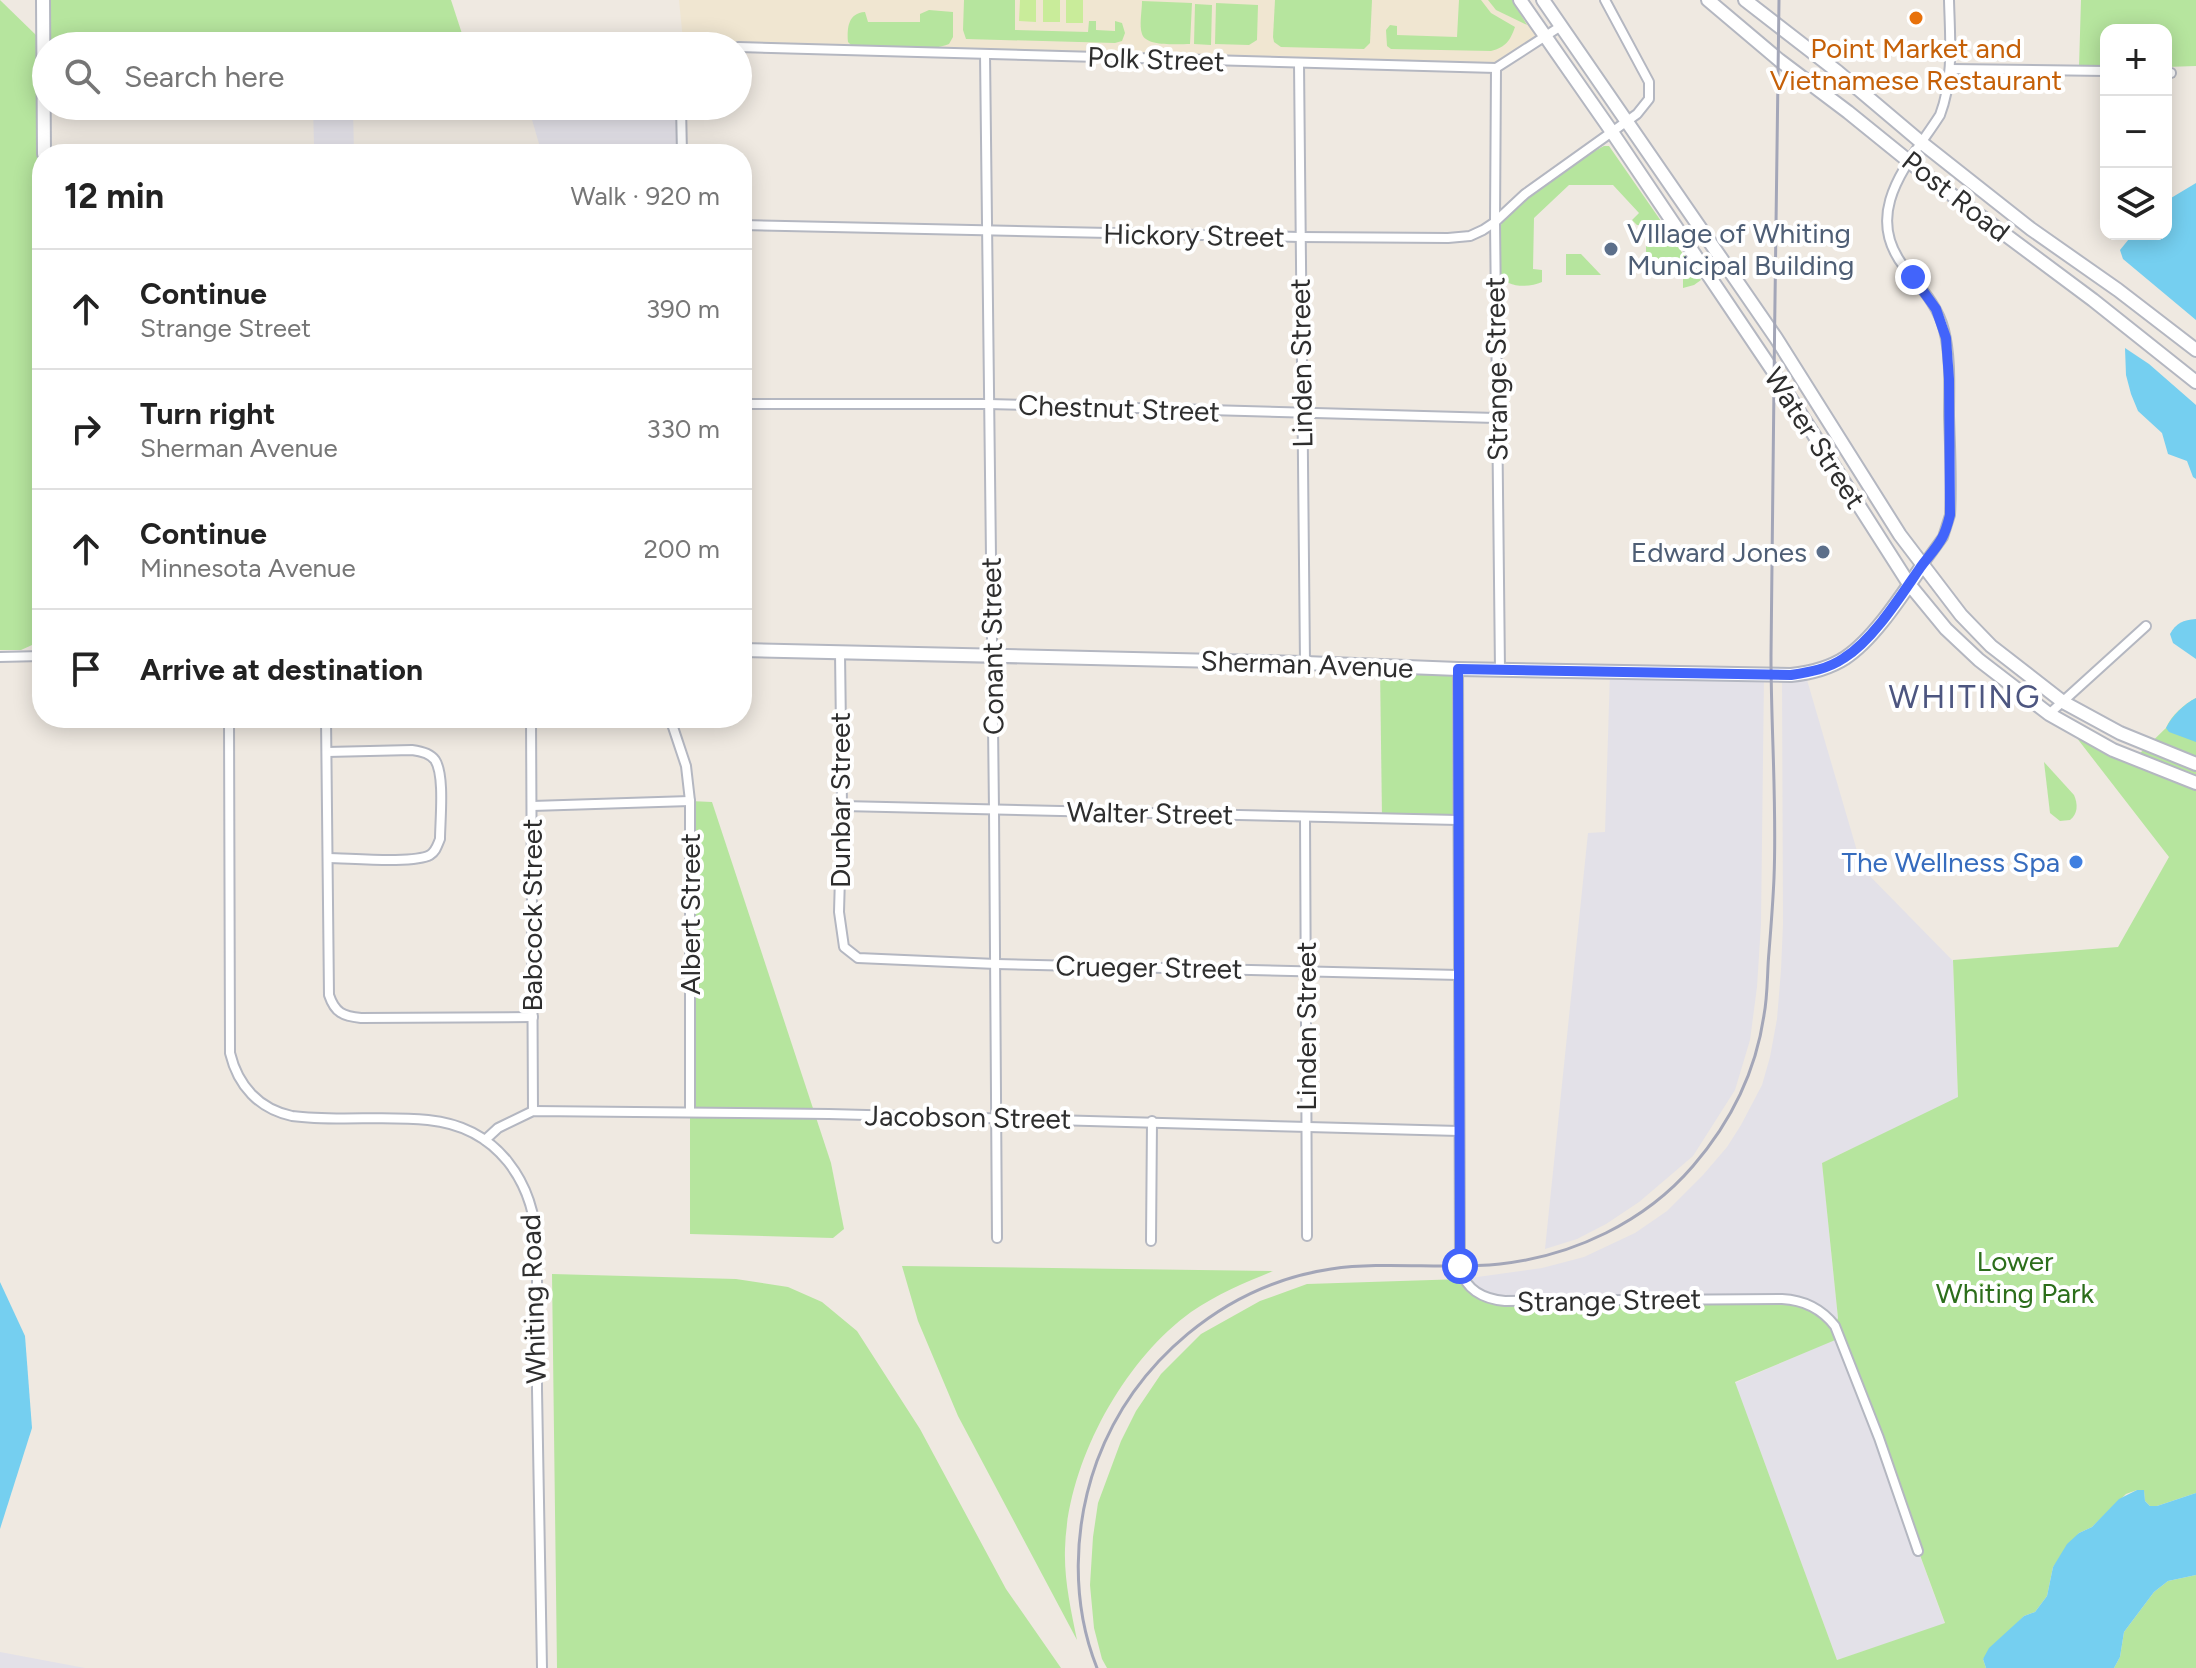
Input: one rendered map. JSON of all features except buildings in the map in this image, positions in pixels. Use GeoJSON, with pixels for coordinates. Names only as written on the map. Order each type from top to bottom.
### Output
{"type":"FeatureCollection","features":[{"type":"Feature","properties":{"kind":"main road"},"geometry":{"type":"LineString","coordinates":[[43,0],[43,32]]}},
{"type":"Feature","properties":{"kind":"main road","name":"Water Street"},"geometry":{"type":"LineString","coordinates":[[1520,0],[1775,374],[1909,584],[1946,629],[1979,660],[2049,714],[2134,759],[2196,783]]}},
{"type":"Feature","properties":{"kind":"main road","name":"Water Street"},"geometry":{"type":"LineString","coordinates":[[1543,0],[1776,338],[1900,535],[1961,615],[1991,646],[2063,702],[2120,733],[2196,764]]}},
{"type":"Feature","properties":{"kind":"main road","name":"Post Road"},"geometry":{"type":"LineString","coordinates":[[1745,0],[2031,229],[2196,350]]}},
{"type":"Feature","properties":{"kind":"main road","name":"Post Road"},"geometry":{"type":"LineString","coordinates":[[1713,4],[1779,60],[2196,382]]}},
{"type":"Feature","properties":{"kind":"main road"},"geometry":{"type":"LineString","coordinates":[[44,120],[44,144]]}},
{"type":"Feature","properties":{"kind":"main road","name":"Sherman Avenue"},"geometry":{"type":"LineString","coordinates":[[752,650],[1500,670],[1805,673],[1833,664],[1860,645],[1903,595],[1922,566]]}},
{"type":"Feature","properties":{"kind":"street"},"geometry":{"type":"LineString","coordinates":[[1605,0],[1650,86],[1647,103],[1628,121]]}},
{"type":"Feature","properties":{"kind":"street"},"geometry":{"type":"LineString","coordinates":[[1922,566],[1943,537],[1950,515],[1946,338],[1940,317],[1930,299],[1897,257],[1887,218],[1894,185],[1940,115],[1948,89],[1949,0]]}},
{"type":"Feature","properties":{"kind":"street"},"geometry":{"type":"LineString","coordinates":[[1496,68],[1561,26]]}},
{"type":"Feature","properties":{"kind":"street","name":"Polk Street"},"geometry":{"type":"LineString","coordinates":[[752,47],[1496,68]]}},
{"type":"Feature","properties":{"kind":"street","name":"Conant Street"},"geometry":{"type":"LineString","coordinates":[[985,54],[997,1238]]}},
{"type":"Feature","properties":{"kind":"street","name":"Linden Street"},"geometry":{"type":"LineString","coordinates":[[1299,63],[1305,663]]}},
{"type":"Feature","properties":{"kind":"street","name":"Strange Street"},"geometry":{"type":"LineString","coordinates":[[1496,68],[1500,670]]}},
{"type":"Feature","properties":{"kind":"street"},"geometry":{"type":"LineString","coordinates":[[1950,69],[2100,71]]}},
{"type":"Feature","properties":{"kind":"street"},"geometry":{"type":"LineString","coordinates":[[681,120],[682,144]]}},
{"type":"Feature","properties":{"kind":"street","name":"Hickory Street"},"geometry":{"type":"LineString","coordinates":[[752,225],[1300,237],[1470,236],[1495,222],[1525,194],[1628,121]]}},
{"type":"Feature","properties":{"kind":"street","name":"Chestnut Street"},"geometry":{"type":"LineString","coordinates":[[752,404],[988,404],[1496,418]]}},
{"type":"Feature","properties":{"kind":"street"},"geometry":{"type":"LineString","coordinates":[[2049,714],[2146,626]]}},
{"type":"Feature","properties":{"kind":"street","name":"Dunbar Street"},"geometry":{"type":"LineString","coordinates":[[840,653],[842,806],[839,912],[844,947]]}},
{"type":"Feature","properties":{"kind":"street"},"geometry":{"type":"LineString","coordinates":[[0,657],[32,656]]}},
{"type":"Feature","properties":{"kind":"street","name":"Strange Street"},"geometry":{"type":"LineString","coordinates":[[1458,669],[1460,1266],[1463,1279],[1479,1294],[1496,1300],[1520,1302],[1789,1299],[1816,1307],[1828,1316],[1840,1337],[1918,1551]]}},
{"type":"Feature","properties":{"kind":"street","name":"Whiting Road"},"geometry":{"type":"LineString","coordinates":[[229,728],[230,1053],[244,1085],[252,1097],[284,1114],[428,1120],[454,1126],[485,1140],[504,1157],[530,1200],[536,1228],[542,1668]]}},
{"type":"Feature","properties":{"kind":"street"},"geometry":{"type":"LineString","coordinates":[[326,728],[329,995],[333,1006],[339,1012],[361,1018],[533,1017]]}},
{"type":"Feature","properties":{"kind":"street","name":"Babcock Street"},"geometry":{"type":"LineString","coordinates":[[531,728],[533,1111]]}},
{"type":"Feature","properties":{"kind":"street","name":"Albert Street"},"geometry":{"type":"LineString","coordinates":[[673,728],[686,766],[690,801],[690,1112]]}},
{"type":"Feature","properties":{"kind":"street"},"geometry":{"type":"LineString","coordinates":[[327,752],[422,752],[437,762],[440,777],[440,839],[432,854],[411,859],[328,858]]}},
{"type":"Feature","properties":{"kind":"street"},"geometry":{"type":"LineString","coordinates":[[532,806],[690,801]]}},
{"type":"Feature","properties":{"kind":"street","name":"Walter Street"},"geometry":{"type":"LineString","coordinates":[[842,806],[1458,820]]}},
{"type":"Feature","properties":{"kind":"street","name":"Linden Street"},"geometry":{"type":"LineString","coordinates":[[1305,817],[1307,1236]]}},
{"type":"Feature","properties":{"kind":"street","name":"Crueger Street"},"geometry":{"type":"LineString","coordinates":[[844,947],[858,958],[874,960],[1459,975]]}},
{"type":"Feature","properties":{"kind":"street","name":"Jacobson Street"},"geometry":{"type":"LineString","coordinates":[[485,1140],[498,1128],[533,1111],[1152,1121],[1459,1131]]}},
{"type":"Feature","properties":{"kind":"street"},"geometry":{"type":"LineString","coordinates":[[1151,1241],[1152,1121]]}},
{"type":"Feature","properties":{"kind":"shaded area"},"geometry":{"type":"Polygon","coordinates":[[[679,0],[1520,0],[1546,37],[1496,68],[752,48],[752,32],[682,32],[679,0]]]}},
{"type":"Feature","properties":{"kind":"shaded area"},"geometry":{"type":"Polygon","coordinates":[[[313,120],[353,120],[354,144],[314,144],[313,120]]]}},
{"type":"Feature","properties":{"kind":"shaded area"},"geometry":{"type":"Polygon","coordinates":[[[532,120],[682,120],[681,144],[539,144],[532,120]]]}},
{"type":"Feature","properties":{"kind":"shaded area"},"geometry":{"type":"Polygon","coordinates":[[[1610,672],[1764,675],[1761,924],[1757,987],[1750,1040],[1735,1090],[1693,1156],[1639,1202],[1606,1224],[1577,1239],[1545,1249],[1588,833],[1605,832],[1610,672]]]}},
{"type":"Feature","properties":{"kind":"shaded area"},"geometry":{"type":"Polygon","coordinates":[[[1805,673],[1862,868],[1953,961],[1958,1098],[1822,1163],[1838,1318],[1835,1326],[1496,1300],[1463,1279],[1542,1268],[1584,1257],[1635,1233],[1667,1211],[1703,1175],[1727,1147],[1762,1085],[1777,1019],[1781,970],[1782,675],[1805,673]]]}},
{"type":"Feature","properties":{"kind":"shaded area"},"geometry":{"type":"Polygon","coordinates":[[[1840,1337],[1945,1624],[1837,1660],[1735,1383],[1840,1337]]]}},
{"type":"Feature","properties":{"kind":"shaded area"},"geometry":{"type":"Polygon","coordinates":[[[0,1652],[85,1668],[0,1668],[0,1652]]]}},
{"type":"Feature","properties":{"kind":"green space"},"geometry":{"type":"Polygon","coordinates":[[[0,0],[33,32],[32,120],[39,120],[39,144],[32,144],[32,645],[21,650],[0,650],[0,0]]]}},
{"type":"Feature","properties":{"kind":"green space"},"geometry":{"type":"Polygon","coordinates":[[[43,0],[451,0],[461,32],[45,32],[43,0]]]}},
{"type":"Feature","properties":{"kind":"green space"},"geometry":{"type":"Polygon","coordinates":[[[964,0],[1015,0],[1015,30],[1088,32],[1089,21],[1096,21],[1096,30],[1115,31],[1115,21],[1122,23],[1125,33],[1122,41],[1115,43],[966,39],[963,30],[964,0]]]}},
{"type":"Feature","properties":{"kind":"green space"},"geometry":{"type":"Polygon","coordinates":[[[1020,0],[1036,0],[1036,22],[1019,21],[1020,0]]]}},
{"type":"Feature","properties":{"kind":"green space"},"geometry":{"type":"Polygon","coordinates":[[[1043,0],[1060,0],[1060,22],[1043,22],[1043,0]]]}},
{"type":"Feature","properties":{"kind":"green space"},"geometry":{"type":"Polygon","coordinates":[[[1066,0],[1083,0],[1083,23],[1066,23],[1066,0]]]}},
{"type":"Feature","properties":{"kind":"green space"},"geometry":{"type":"Polygon","coordinates":[[[1275,0],[1372,0],[1370,43],[1364,49],[1281,47],[1273,37],[1275,0]]]}},
{"type":"Feature","properties":{"kind":"green space"},"geometry":{"type":"Polygon","coordinates":[[[1459,0],[1481,0],[1491,13],[1515,27],[1507,43],[1491,51],[1391,49],[1387,46],[1386,30],[1390,25],[1397,26],[1397,35],[1457,37],[1459,0]]]}},
{"type":"Feature","properties":{"kind":"green space"},"geometry":{"type":"Polygon","coordinates":[[[1488,0],[1512,0],[1527,25],[1496,10],[1488,0]]]}},
{"type":"Feature","properties":{"kind":"green space"},"geometry":{"type":"Polygon","coordinates":[[[2081,0],[2196,0],[2196,66],[2172,67],[2172,24],[2100,24],[2100,67],[2079,67],[2081,0]]]}},
{"type":"Feature","properties":{"kind":"green space"},"geometry":{"type":"Polygon","coordinates":[[[1142,1],[1192,3],[1190,44],[1163,44],[1145,38],[1141,26],[1142,1]]]}},
{"type":"Feature","properties":{"kind":"green space"},"geometry":{"type":"Polygon","coordinates":[[[1216,3],[1258,5],[1257,40],[1249,45],[1215,44],[1216,3]]]}},
{"type":"Feature","properties":{"kind":"green space"},"geometry":{"type":"Polygon","coordinates":[[[1195,4],[1212,5],[1211,45],[1194,44],[1195,4]]]}},
{"type":"Feature","properties":{"kind":"green space"},"geometry":{"type":"Polygon","coordinates":[[[929,10],[953,12],[953,37],[949,44],[902,49],[852,46],[848,42],[850,22],[859,13],[865,12],[868,22],[920,22],[920,14],[929,10]]]}},
{"type":"Feature","properties":{"kind":"green space"},"geometry":{"type":"Polygon","coordinates":[[[1604,146],[1609,146],[1661,221],[1651,226],[1637,225],[1632,220],[1639,213],[1613,185],[1569,185],[1534,218],[1533,269],[1542,270],[1542,282],[1518,286],[1506,282],[1498,274],[1497,243],[1501,225],[1517,206],[1548,182],[1604,146]]]}},
{"type":"Feature","properties":{"kind":"green space"},"geometry":{"type":"Polygon","coordinates":[[[1670,235],[1701,280],[1694,285],[1683,288],[1683,277],[1646,276],[1646,242],[1670,235]]]}},
{"type":"Feature","properties":{"kind":"green space"},"geometry":{"type":"Polygon","coordinates":[[[1566,254],[1581,254],[1601,275],[1566,275],[1566,254]]]}},
{"type":"Feature","properties":{"kind":"green space"},"geometry":{"type":"Polygon","coordinates":[[[1380,666],[1458,669],[1458,820],[1382,818],[1380,666]]]}},
{"type":"Feature","properties":{"kind":"green space","name":"Lower Whiting Park"},"geometry":{"type":"Polygon","coordinates":[[[2196,698],[2196,1493],[2150,1506],[2145,1501],[2144,1491],[2137,1490],[2126,1494],[2092,1527],[2079,1533],[2053,1567],[2047,1596],[2035,1612],[2024,1616],[1983,1659],[1986,1668],[1107,1668],[1094,1628],[1090,1585],[1098,1503],[1121,1441],[1136,1411],[1161,1374],[1201,1334],[1260,1301],[1307,1284],[1463,1279],[1485,1297],[1796,1300],[1835,1325],[1838,1318],[1822,1163],[1958,1097],[1953,960],[2118,947],[2169,857],[2066,724],[2134,759],[2196,698]],[[1840,1338],[1735,1382],[1837,1660],[1945,1623],[1840,1338]]]}},
{"type":"Feature","properties":{"kind":"green space"},"geometry":{"type":"Polygon","coordinates":[[[2044,762],[2074,795],[2076,809],[2070,820],[2060,821],[2050,813],[2044,762]]]}},
{"type":"Feature","properties":{"kind":"green space"},"geometry":{"type":"Polygon","coordinates":[[[690,801],[712,802],[831,1163],[844,1229],[833,1238],[690,1234],[690,801]]]}},
{"type":"Feature","properties":{"kind":"green space"},"geometry":{"type":"Polygon","coordinates":[[[902,1266],[1273,1271],[1211,1300],[1166,1333],[1142,1358],[1103,1417],[1076,1483],[1068,1516],[1066,1572],[1077,1640],[958,1416],[918,1321],[902,1266]]]}},
{"type":"Feature","properties":{"kind":"green space"},"geometry":{"type":"Polygon","coordinates":[[[552,1274],[736,1279],[788,1287],[822,1302],[857,1331],[920,1429],[1006,1589],[1061,1668],[557,1668],[552,1274]]]}},
{"type":"Feature","properties":{"kind":"green space"},"geometry":{"type":"Polygon","coordinates":[[[2196,1575],[2196,1668],[2114,1668],[2120,1657],[2124,1632],[2154,1592],[2168,1581],[2196,1575]]]}},
{"type":"Feature","properties":{"kind":"water"},"geometry":{"type":"Polygon","coordinates":[[[2196,183],[2196,320],[2123,259],[2120,250],[2128,240],[2172,240],[2172,197],[2196,183]]]}},
{"type":"Feature","properties":{"kind":"water"},"geometry":{"type":"Polygon","coordinates":[[[2125,348],[2149,364],[2196,405],[2196,479],[2187,461],[2168,454],[2162,433],[2138,411],[2126,375],[2125,348]]]}},
{"type":"Feature","properties":{"kind":"water"},"geometry":{"type":"Polygon","coordinates":[[[2196,619],[2196,659],[2173,643],[2170,634],[2180,623],[2196,619]]]}},
{"type":"Feature","properties":{"kind":"water"},"geometry":{"type":"Polygon","coordinates":[[[2196,698],[2196,742],[2166,728],[2179,711],[2196,698]]]}},
{"type":"Feature","properties":{"kind":"water"},"geometry":{"type":"Polygon","coordinates":[[[0,1282],[25,1336],[32,1428],[0,1529],[0,1282]]]}},
{"type":"Feature","properties":{"kind":"water"},"geometry":{"type":"Polygon","coordinates":[[[2144,1490],[2145,1501],[2150,1506],[2196,1493],[2196,1575],[2168,1581],[2154,1592],[2124,1632],[2120,1657],[2114,1668],[1986,1668],[1983,1659],[1989,1648],[2024,1616],[2035,1612],[2047,1596],[2053,1567],[2067,1544],[2092,1527],[2119,1499],[2144,1490]]]}},
{"type":"Feature","properties":{"kind":"railway"},"geometry":{"type":"LineString","coordinates":[[1097,1668],[1079,1591],[1080,1538],[1089,1486],[1113,1425],[1134,1391],[1159,1361],[1188,1334],[1254,1292],[1292,1278],[1352,1267],[1500,1264],[1554,1253],[1606,1233],[1653,1204],[1693,1166],[1719,1132],[1748,1076],[1765,1007],[1774,878],[1771,656],[1779,0]]}},
{"type":"Feature","properties":{"kind":"place","name":"Point Market and Vietnamese Restaurant"},"geometry":{"type":"Point","coordinates":[1916,18]}},
{"type":"Feature","properties":{"kind":"place","name":"VIllage of Whiting Municipal Building"},"geometry":{"type":"Point","coordinates":[1611,249]}},
{"type":"Feature","properties":{"kind":"place","name":"Edward Jones"},"geometry":{"type":"Point","coordinates":[1823,552]}},
{"type":"Feature","properties":{"kind":"place","name":"The Wellness Spa"},"geometry":{"type":"Point","coordinates":[2076,862]}},
{"type":"Feature","properties":{"kind":"district","name":"WHITING"},"geometry":{"type":"Point","coordinates":[1965,697]}},
{"type":"Feature","properties":{"kind":"route"},"geometry":{"type":"LineString","coordinates":[[1460,1266],[1458,669],[1791,675],[1833,664],[1860,645],[1903,595],[1938,545],[1950,515],[1946,338],[1936,309],[1913,277]]}}]}
